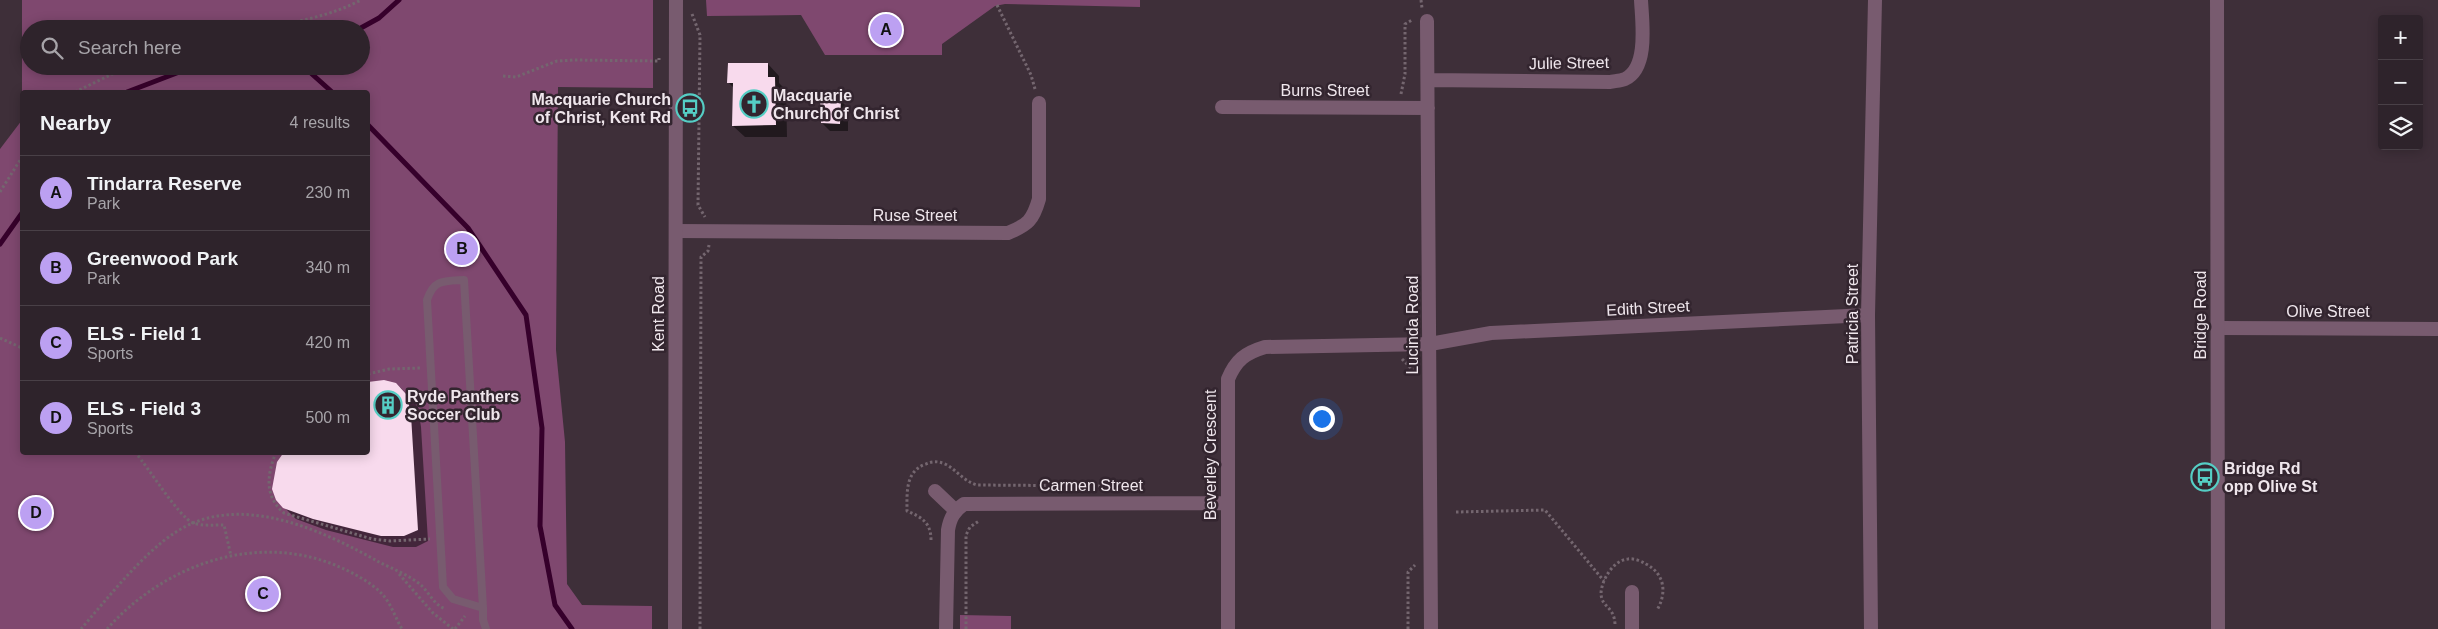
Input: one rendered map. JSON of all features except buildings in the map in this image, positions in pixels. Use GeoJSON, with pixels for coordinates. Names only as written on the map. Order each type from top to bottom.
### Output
{"type":"FeatureCollection","features":[{"type":"Feature","properties":{"kind":"street","name":"Kent Road"},"geometry":{"type":"LineString","coordinates":[[676,0],[676,629]]}},
{"type":"Feature","properties":{"kind":"street","name":"Julie Street"},"geometry":{"type":"LineString","coordinates":[[1428,80],[1610,82],[1626,78],[1640,62],[1643,34],[1641,0]]}},
{"type":"Feature","properties":{"kind":"street","name":"Patricia Street"},"geometry":{"type":"LineString","coordinates":[[1871,629],[1868,315],[1875,0]]}},
{"type":"Feature","properties":{"kind":"street","name":"Bridge Road"},"geometry":{"type":"LineString","coordinates":[[2217,0],[2218,629]]}},
{"type":"Feature","properties":{"kind":"street","name":"Lucinda Road"},"geometry":{"type":"LineString","coordinates":[[1422,13],[1428,80],[1431,629]]}},
{"type":"Feature","properties":{"kind":"street","name":"Ruse Street"},"geometry":{"type":"LineString","coordinates":[[676,231],[1008,233],[1026,226],[1035,213],[1039,199],[1039,103]]}},
{"type":"Feature","properties":{"kind":"street","name":"Burns Street"},"geometry":{"type":"LineString","coordinates":[[1222,107],[1428,108]]}},
{"type":"Feature","properties":{"kind":"street","name":"Edith Street"},"geometry":{"type":"LineString","coordinates":[[1430,344],[1492,333],[1868,315]]}},
{"type":"Feature","properties":{"kind":"street","name":"Olive Street"},"geometry":{"type":"LineString","coordinates":[[2218,328],[2438,329]]}},
{"type":"Feature","properties":{"kind":"street","name":"Beverley Crescent"},"geometry":{"type":"LineString","coordinates":[[1228,629],[1228,379],[1234,365],[1247,352],[1265,347],[1430,344]]}},
{"type":"Feature","properties":{"kind":"street"},"geometry":{"type":"LineString","coordinates":[[935,491],[956,510],[948,530],[946,629]]}},
{"type":"Feature","properties":{"kind":"street","name":"Carmen Street"},"geometry":{"type":"LineString","coordinates":[[956,510],[964,504],[974,503],[1228,503]]}},
{"type":"Feature","properties":{"kind":"street"},"geometry":{"type":"LineString","coordinates":[[1632,592],[1632,629]]}},
{"type":"Feature","properties":{"kind":"lane"},"geometry":{"type":"LineString","coordinates":[[482,608],[453,599],[443,587],[427,300],[431,288],[440,282],[464,280],[482,608],[486,629]]}},
{"type":"Feature","properties":{"kind":"path"},"geometry":{"type":"LineString","coordinates":[[303,20],[322,17],[361,0]]}},
{"type":"Feature","properties":{"kind":"path"},"geometry":{"type":"LineString","coordinates":[[1401,108],[1401,87],[1405,74],[1405,24],[1422,13],[1421,0]]}},
{"type":"Feature","properties":{"kind":"path"},"geometry":{"type":"LineString","coordinates":[[998,5],[1031,75],[1039,103]]}},
{"type":"Feature","properties":{"kind":"path"},"geometry":{"type":"LineString","coordinates":[[691,6],[700,35],[698,205],[705,218]]}},
{"type":"Feature","properties":{"kind":"path"},"geometry":{"type":"LineString","coordinates":[[503,76],[516,77],[557,61],[659,61],[659,52]]}},
{"type":"Feature","properties":{"kind":"path"},"geometry":{"type":"LineString","coordinates":[[78,90],[110,75]]}},
{"type":"Feature","properties":{"kind":"path"},"geometry":{"type":"LineString","coordinates":[[0,192],[20,160]]}},
{"type":"Feature","properties":{"kind":"path"},"geometry":{"type":"LineString","coordinates":[[700,629],[701,257],[708,251],[710,244]]}},
{"type":"Feature","properties":{"kind":"path"},"geometry":{"type":"LineString","coordinates":[[0,338],[20,347]]}},
{"type":"Feature","properties":{"kind":"path"},"geometry":{"type":"LineString","coordinates":[[370,374],[389,369],[431,367]]}},
{"type":"Feature","properties":{"kind":"path"},"geometry":{"type":"LineString","coordinates":[[138,455],[176,507],[192,523],[224,525],[231,556]]}},
{"type":"Feature","properties":{"kind":"path"},"geometry":{"type":"LineString","coordinates":[[275,455],[270,472],[269,492],[276,506],[284,513],[372,539],[390,541],[441,538]]}},
{"type":"Feature","properties":{"kind":"path"},"geometry":{"type":"LineString","coordinates":[[1456,512],[1545,510],[1604,582]]}},
{"type":"Feature","properties":{"kind":"path"},"geometry":{"type":"LineString","coordinates":[[81,629],[149,553],[176,531],[192,523],[228,516],[271,518],[331,537],[421,586],[440,607],[449,610]]}},
{"type":"Feature","properties":{"kind":"path"},"geometry":{"type":"LineString","coordinates":[[966,629],[966,536],[970,526],[983,520]]}},
{"type":"Feature","properties":{"kind":"path"},"geometry":{"type":"LineString","coordinates":[[107,629],[121,613],[154,586],[194,566],[231,556],[267,552],[306,555],[344,569],[364,580],[384,596],[402,629]]}},
{"type":"Feature","properties":{"kind":"path"},"geometry":{"type":"LineString","coordinates":[[1615,629],[1614,613],[1602,601],[1604,582],[1618,563],[1628,559],[1640,561],[1654,568],[1662,580],[1663,601],[1657,610]]}},
{"type":"Feature","properties":{"kind":"path"},"geometry":{"type":"LineString","coordinates":[[397,572],[432,613],[454,629],[465,616]]}},
{"type":"Feature","properties":{"kind":"path"},"geometry":{"type":"LineString","coordinates":[[457,613],[483,620]]}},
{"type":"Feature","properties":{"kind":"shaded area"},"geometry":{"type":"Polygon","coordinates":[[[22,0],[653,0],[653,88],[558,87],[556,350],[565,442],[567,584],[582,605],[652,606],[652,629],[0,629],[0,149],[20,123],[20,455],[370,455],[370,90],[22,90],[22,75],[370,75],[370,20],[22,20],[22,0]]]}},
{"type":"Feature","properties":{"kind":"shaded area"},"geometry":{"type":"Polygon","coordinates":[[[706,0],[1140,0],[1140,7],[1005,4],[995,6],[942,44],[942,55],[825,55],[801,15],[707,16],[706,0]]]}},
{"type":"Feature","properties":{"kind":"shaded area"},"geometry":{"type":"Polygon","coordinates":[[[960,615],[1011,616],[1011,629],[960,629],[960,615]]]}},
{"type":"Feature","properties":{"kind":"waterway"},"geometry":{"type":"LineString","coordinates":[[370,23],[379,18],[399,0]]}},
{"type":"Feature","properties":{"kind":"waterway"},"geometry":{"type":"LineString","coordinates":[[132,90],[171,75]]}},
{"type":"Feature","properties":{"kind":"waterway"},"geometry":{"type":"LineString","coordinates":[[313,75],[330,90]]}},
{"type":"Feature","properties":{"kind":"waterway"},"geometry":{"type":"LineString","coordinates":[[370,127],[468,228],[526,315],[542,428],[540,526],[555,605],[572,629]]}},
{"type":"Feature","properties":{"kind":"waterway"},"geometry":{"type":"LineString","coordinates":[[0,244],[20,216]]}},
{"type":"Feature","properties":{"kind":"place","name":"Tindarra Reserve"},"geometry":{"type":"Point","coordinates":[886,30]}},
{"type":"Feature","properties":{"kind":"place","name":"Macquarie Church of Christ"},"geometry":{"type":"Point","coordinates":[754,104]}},
{"type":"Feature","properties":{"kind":"place","name":"Macquarie Church of Christ, Kent Rd"},"geometry":{"type":"Point","coordinates":[690,108]}},
{"type":"Feature","properties":{"kind":"place","name":"Greenwood Park"},"geometry":{"type":"Point","coordinates":[462,249]}},
{"type":"Feature","properties":{"kind":"place","name":"Ryde Panthers Soccer Club"},"geometry":{"type":"Point","coordinates":[388,405]}},
{"type":"Feature","properties":{"kind":"place","name":"Bridge Rd opp Olive St"},"geometry":{"type":"Point","coordinates":[2205,477]}},
{"type":"Feature","properties":{"kind":"place","name":"ELS - Field 3"},"geometry":{"type":"Point","coordinates":[36,513]}},
{"type":"Feature","properties":{"kind":"place","name":"ELS - Field 1"},"geometry":{"type":"Point","coordinates":[263,594]}}]}
